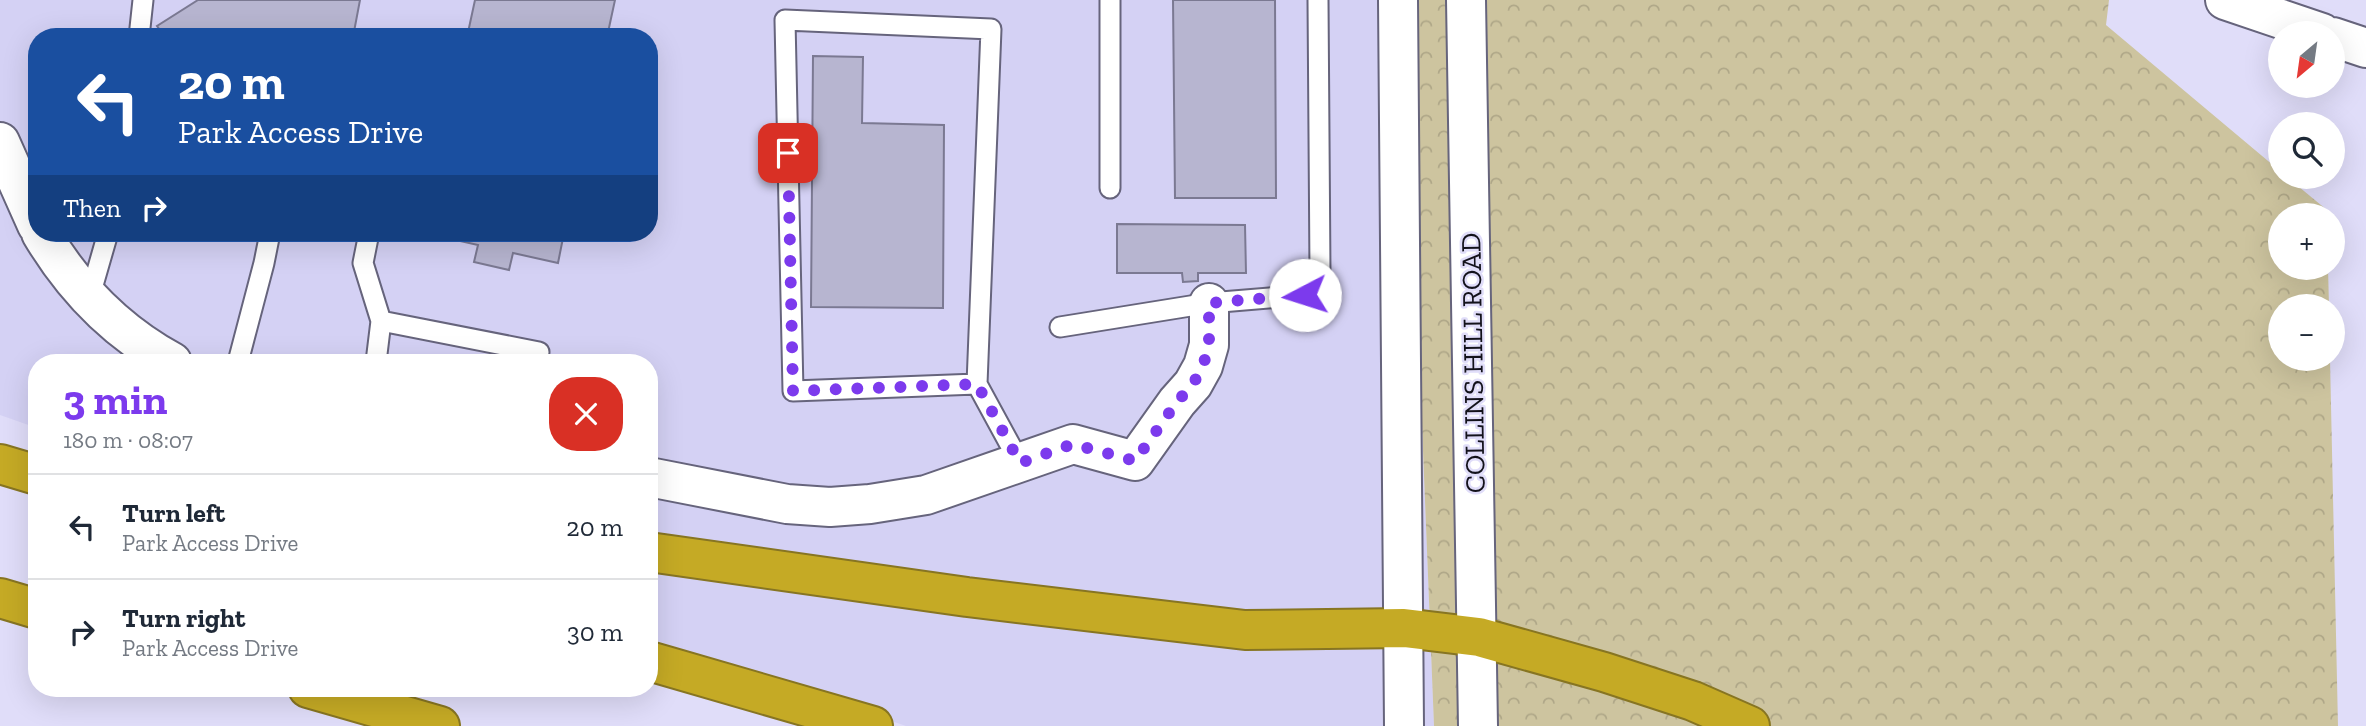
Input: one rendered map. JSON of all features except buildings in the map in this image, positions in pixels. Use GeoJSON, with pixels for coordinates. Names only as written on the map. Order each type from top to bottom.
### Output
{"type":"FeatureCollection","features":[{"type":"Feature","properties":{"kind":"highway"},"geometry":{"type":"LineString","coordinates":[[0,439],[28,444]]}},
{"type":"Feature","properties":{"kind":"highway"},"geometry":{"type":"LineString","coordinates":[[0,464],[28,472]]}},
{"type":"Feature","properties":{"kind":"highway"},"geometry":{"type":"LineString","coordinates":[[658,553],[967,597],[1245,630],[1404,628],[1479,637],[1604,672],[1693,701],[1750,726]]}},
{"type":"Feature","properties":{"kind":"highway"},"geometry":{"type":"LineString","coordinates":[[0,598],[28,606]]}},
{"type":"Feature","properties":{"kind":"highway"},"geometry":{"type":"LineString","coordinates":[[658,664],[873,726]]}},
{"type":"Feature","properties":{"kind":"highway"},"geometry":{"type":"LineString","coordinates":[[339,697],[440,726]]}},
{"type":"Feature","properties":{"kind":"street"},"geometry":{"type":"LineString","coordinates":[[1398,0],[1404,726]]}},
{"type":"Feature","properties":{"kind":"street","name":"COLLINS HILL ROAD"},"geometry":{"type":"LineString","coordinates":[[1466,0],[1479,637],[1478,726]]}},
{"type":"Feature","properties":{"kind":"street"},"geometry":{"type":"LineString","coordinates":[[2225,0],[2287,21]]}},
{"type":"Feature","properties":{"kind":"street"},"geometry":{"type":"LineString","coordinates":[[2345,41],[2366,48]]}},
{"type":"Feature","properties":{"kind":"street"},"geometry":{"type":"LineString","coordinates":[[0,142],[28,209]]}},
{"type":"Feature","properties":{"kind":"street"},"geometry":{"type":"LineString","coordinates":[[46,242],[89,299],[139,342],[159,354]]}},
{"type":"Feature","properties":{"kind":"street"},"geometry":{"type":"LineString","coordinates":[[658,479],[787,504],[830,506],[870,504],[926,495],[1073,444],[1135,461],[1193,384],[1203,366],[1209,345],[1209,303]]}},
{"type":"Feature","properties":{"kind":"lane"},"geometry":{"type":"LineString","coordinates":[[140,28],[143,0]]}},
{"type":"Feature","properties":{"kind":"lane"},"geometry":{"type":"LineString","coordinates":[[1110,0],[1110,188]]}},
{"type":"Feature","properties":{"kind":"lane"},"geometry":{"type":"LineString","coordinates":[[1060,327],[1209,303],[1305,295],[1320,273],[1318,0]]}},
{"type":"Feature","properties":{"kind":"lane"},"geometry":{"type":"LineString","coordinates":[[977,384],[793,391],[785,20],[991,29],[977,384],[1020,463]]}},
{"type":"Feature","properties":{"kind":"lane"},"geometry":{"type":"LineString","coordinates":[[89,299],[105,242]]}},
{"type":"Feature","properties":{"kind":"lane"},"geometry":{"type":"LineString","coordinates":[[240,354],[268,242]]}},
{"type":"Feature","properties":{"kind":"lane"},"geometry":{"type":"LineString","coordinates":[[367,242],[363,263],[381,321],[377,354]]}},
{"type":"Feature","properties":{"kind":"lane"},"geometry":{"type":"LineString","coordinates":[[381,321],[539,352]]}},
{"type":"Feature","properties":{"kind":"shaded area"},"geometry":{"type":"Polygon","coordinates":[[[0,0],[1405,0],[1434,726],[906,726],[658,641],[658,354],[28,354],[28,425],[0,415],[0,0]]]}},
{"type":"Feature","properties":{"kind":"green space"},"geometry":{"type":"Polygon","coordinates":[[[1405,0],[2109,0],[2106,25],[2268,161],[2268,189],[2302,189],[2319,203],[2268,203],[2268,280],[2328,280],[2329,294],[2268,294],[2268,371],[2330,371],[2338,726],[1434,726],[1405,0]]]}},
{"type":"Feature","properties":{"kind":"route"},"geometry":{"type":"LineString","coordinates":[[788,153],[793,391],[977,384],[1020,463],[1073,444],[1135,461],[1193,384],[1203,366],[1209,345],[1209,303],[1305,295]]}}]}
